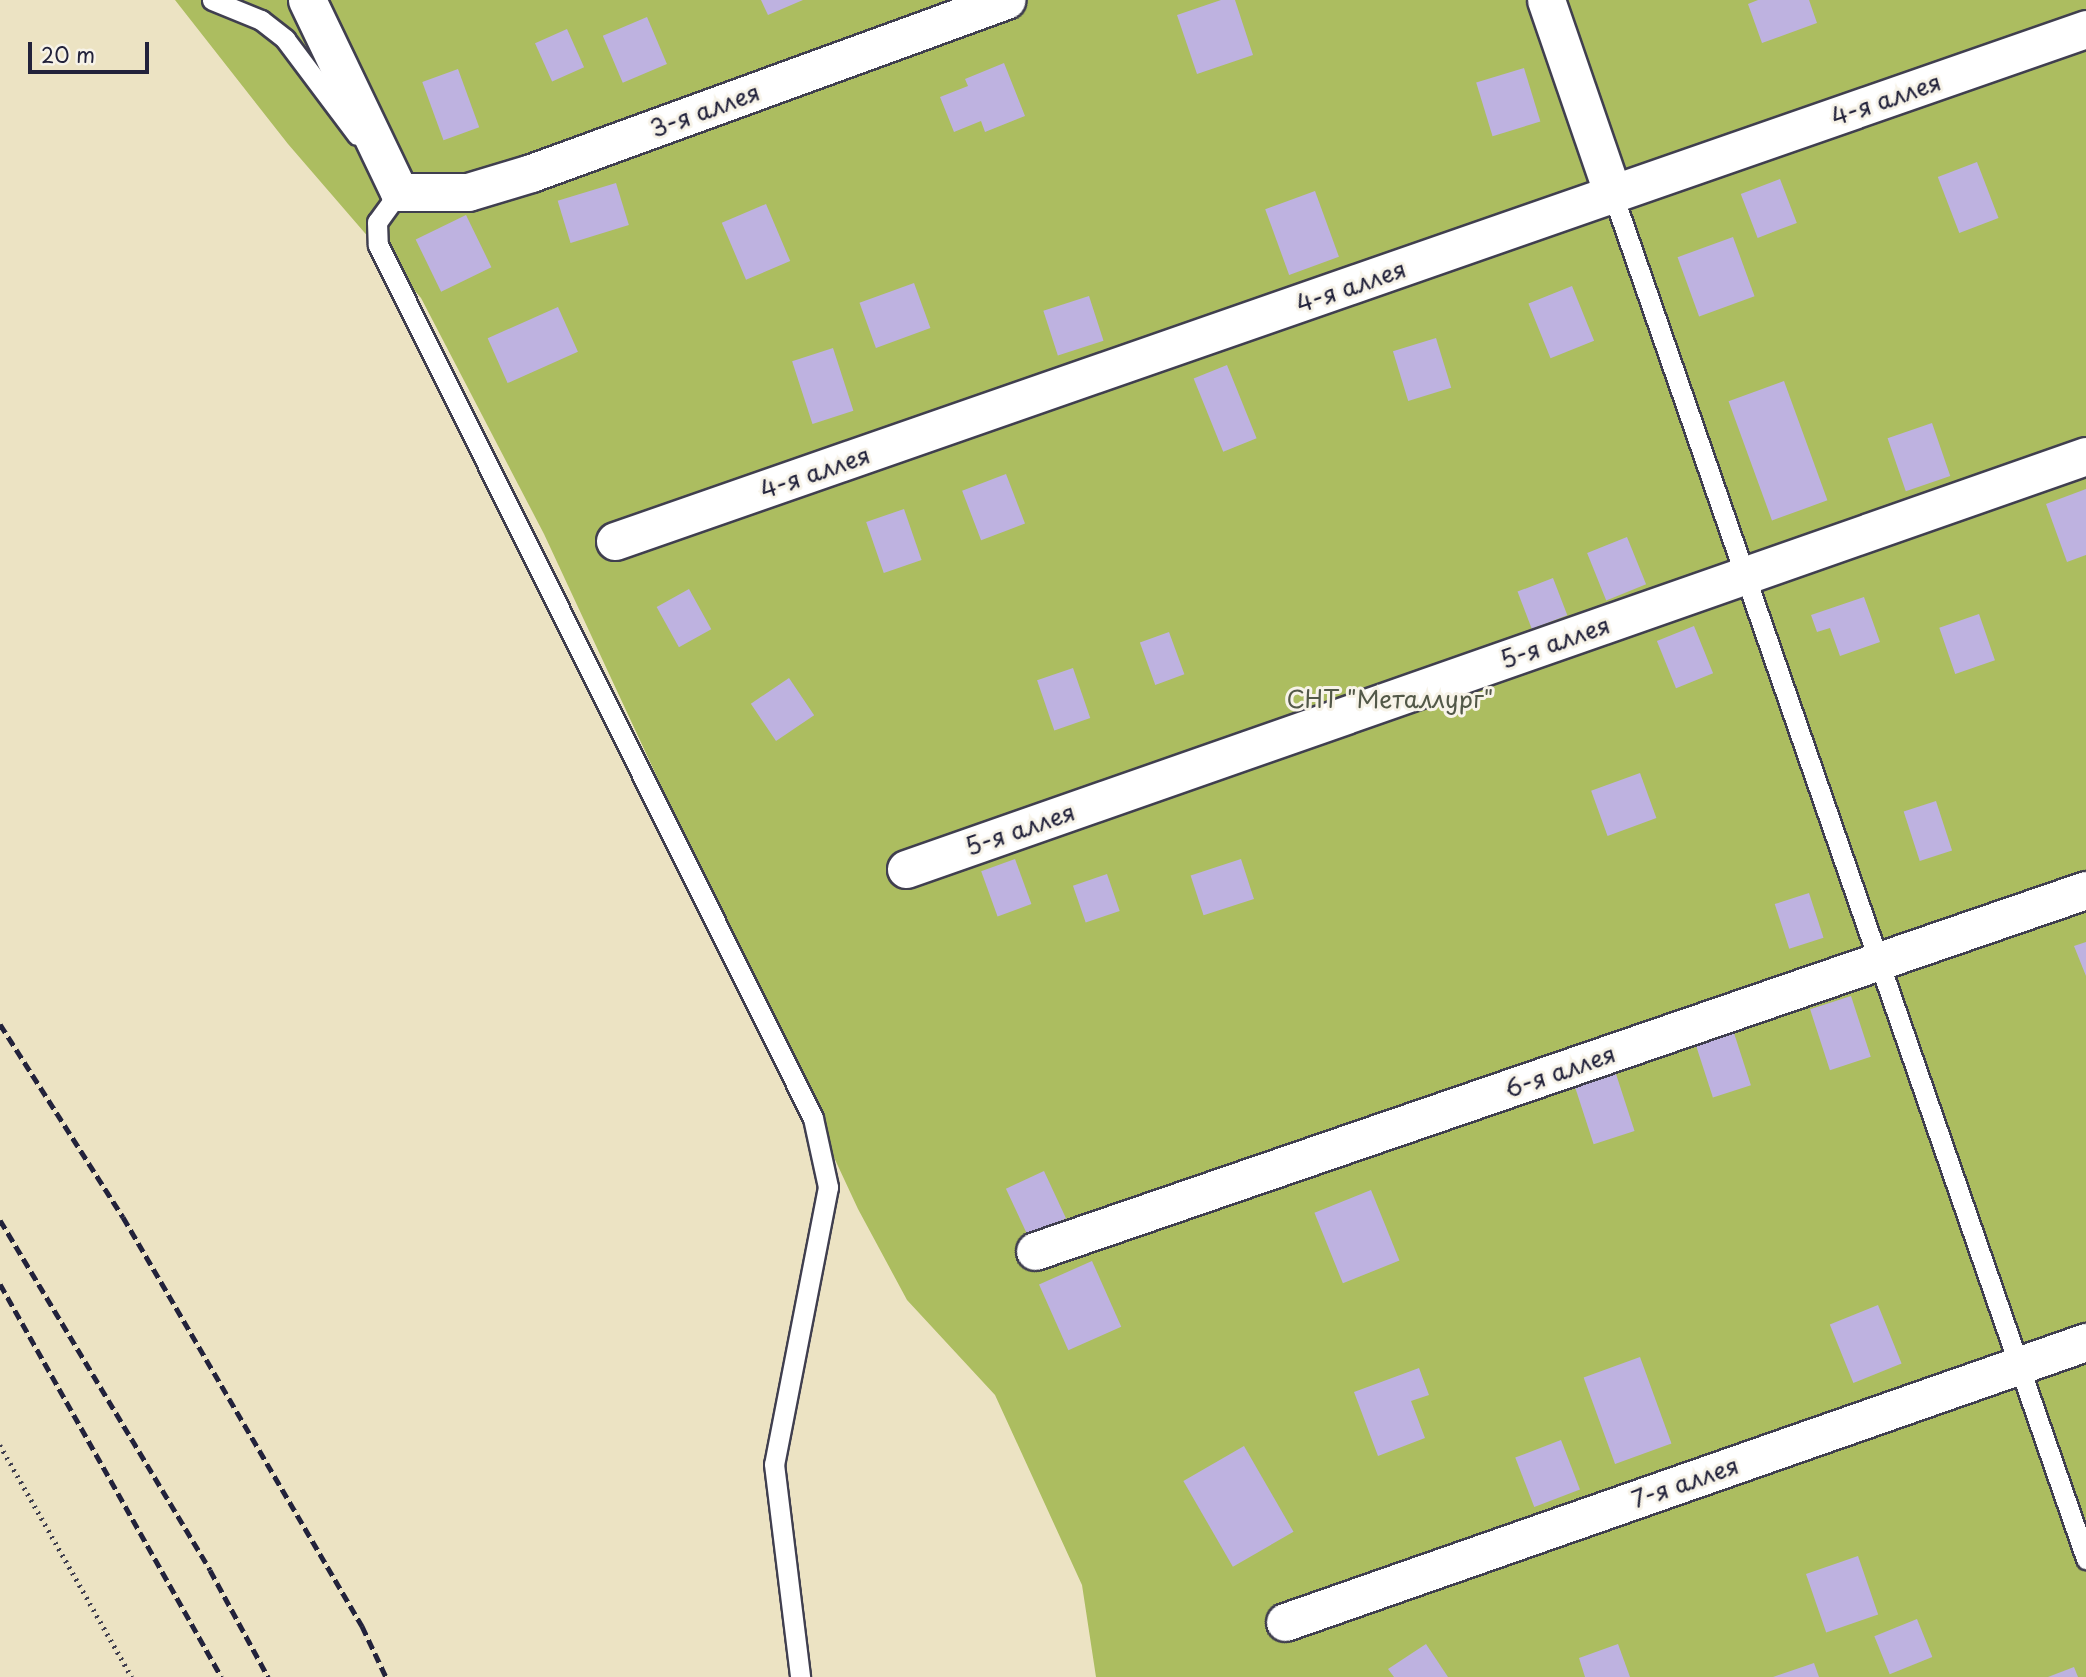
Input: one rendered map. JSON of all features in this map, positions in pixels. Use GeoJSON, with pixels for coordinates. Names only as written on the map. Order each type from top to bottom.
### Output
{"type":"FeatureCollection","features":[{"type":"Feature","properties":{"kind":"street"},"geometry":{"type":"LineString","coordinates":[[307,0],[399,192]]}},
{"type":"Feature","properties":{"kind":"street","name":"3-я аллея"},"geometry":{"type":"LineString","coordinates":[[399,192],[468,192],[531,173],[1006,0]]}},
{"type":"Feature","properties":{"kind":"street"},"geometry":{"type":"LineString","coordinates":[[1546,0],[1613,195]]}},
{"type":"Feature","properties":{"kind":"street","name":"4-я аллея"},"geometry":{"type":"LineString","coordinates":[[615,541],[2086,29]]}},
{"type":"Feature","properties":{"kind":"street","name":"5-я аллея"},"geometry":{"type":"LineString","coordinates":[[906,869],[2086,457]]}},
{"type":"Feature","properties":{"kind":"street","name":"6-я аллея"},"geometry":{"type":"LineString","coordinates":[[1035,1251],[2086,890]]}},
{"type":"Feature","properties":{"kind":"street","name":"7-я аллея"},"geometry":{"type":"LineString","coordinates":[[1285,1622],[2086,1342]]}},
{"type":"Feature","properties":{"kind":"lane"},"geometry":{"type":"LineString","coordinates":[[212,0],[261,20],[285,39],[399,192],[377,222],[378,245],[813,1118],[828,1188],[774,1464],[800,1677]]}},
{"type":"Feature","properties":{"kind":"lane"},"geometry":{"type":"LineString","coordinates":[[1613,195],[2086,1559]]}},
{"type":"Feature","properties":{"kind":"path"},"geometry":{"type":"LineString","coordinates":[[0,1445],[132,1677]]}},
{"type":"Feature","properties":{"kind":"green space","name":"СНТ \"Металлург\""},"geometry":{"type":"Polygon","coordinates":[[[175,0],[2086,0],[2086,1677],[1096,1677],[1082,1585],[995,1395],[907,1300],[858,1209],[544,534],[421,298],[288,144],[175,0]]]}},
{"type":"Feature","properties":{"kind":"building"},"geometry":{"type":"Polygon","coordinates":[[[761,0],[803,0],[768,15],[761,0]]]}},
{"type":"Feature","properties":{"kind":"building"},"geometry":{"type":"Polygon","coordinates":[[[1221,0],[1235,0],[1253,55],[1197,74],[1177,15],[1221,0]]]}},
{"type":"Feature","properties":{"kind":"building"},"geometry":{"type":"Polygon","coordinates":[[[1758,0],[1809,0],[1817,23],[1762,43],[1748,4],[1758,0]]]}},
{"type":"Feature","properties":{"kind":"building"},"geometry":{"type":"Polygon","coordinates":[[[647,17],[667,64],[623,83],[603,36],[647,17]]]}},
{"type":"Feature","properties":{"kind":"building"},"geometry":{"type":"Polygon","coordinates":[[[567,29],[584,67],[552,82],[535,43],[567,29]]]}},
{"type":"Feature","properties":{"kind":"building"},"geometry":{"type":"Polygon","coordinates":[[[1004,63],[1025,116],[985,132],[981,121],[954,132],[940,97],[968,86],[965,79],[1004,63]]]}},
{"type":"Feature","properties":{"kind":"building"},"geometry":{"type":"Polygon","coordinates":[[[1524,68],[1540,122],[1493,136],[1476,83],[1524,68]]]}},
{"type":"Feature","properties":{"kind":"building"},"geometry":{"type":"Polygon","coordinates":[[[458,69],[479,127],[443,140],[422,82],[458,69]]]}},
{"type":"Feature","properties":{"kind":"building"},"geometry":{"type":"Polygon","coordinates":[[[1977,162],[1999,218],[1959,233],[1938,177],[1977,162]]]}},
{"type":"Feature","properties":{"kind":"building"},"geometry":{"type":"Polygon","coordinates":[[[1780,179],[1797,223],[1758,238],[1741,194],[1780,179]]]}},
{"type":"Feature","properties":{"kind":"building"},"geometry":{"type":"Polygon","coordinates":[[[616,183],[629,225],[571,243],[558,201],[616,183]]]}},
{"type":"Feature","properties":{"kind":"building"},"geometry":{"type":"Polygon","coordinates":[[[1315,191],[1339,257],[1289,275],[1265,209],[1315,191]]]}},
{"type":"Feature","properties":{"kind":"building"},"geometry":{"type":"Polygon","coordinates":[[[766,204],[790,261],[746,280],[722,223],[766,204]]]}},
{"type":"Feature","properties":{"kind":"building"},"geometry":{"type":"Polygon","coordinates":[[[466,215],[491,267],[441,292],[416,240],[466,215]]]}},
{"type":"Feature","properties":{"kind":"building"},"geometry":{"type":"Polygon","coordinates":[[[1733,237],[1755,296],[1699,316],[1678,257],[1733,237]]]}},
{"type":"Feature","properties":{"kind":"building"},"geometry":{"type":"Polygon","coordinates":[[[914,283],[930,328],[876,348],[859,303],[914,283]]]}},
{"type":"Feature","properties":{"kind":"building"},"geometry":{"type":"Polygon","coordinates":[[[1572,286],[1594,341],[1551,358],[1528,304],[1572,286]]]}},
{"type":"Feature","properties":{"kind":"building"},"geometry":{"type":"Polygon","coordinates":[[[1089,296],[1104,341],[1058,356],[1043,311],[1089,296]]]}},
{"type":"Feature","properties":{"kind":"building"},"geometry":{"type":"Polygon","coordinates":[[[558,307],[578,352],[508,383],[488,338],[558,307]]]}},
{"type":"Feature","properties":{"kind":"building"},"geometry":{"type":"Polygon","coordinates":[[[1436,338],[1451,388],[1408,401],[1393,351],[1436,338]]]}},
{"type":"Feature","properties":{"kind":"building"},"geometry":{"type":"Polygon","coordinates":[[[833,348],[853,411],[812,424],[792,361],[833,348]]]}},
{"type":"Feature","properties":{"kind":"building"},"geometry":{"type":"Polygon","coordinates":[[[1227,365],[1257,438],[1223,452],[1194,378],[1227,365]]]}},
{"type":"Feature","properties":{"kind":"building"},"geometry":{"type":"Polygon","coordinates":[[[1784,381],[1827,500],[1772,521],[1729,401],[1784,381]]]}},
{"type":"Feature","properties":{"kind":"building"},"geometry":{"type":"Polygon","coordinates":[[[1932,423],[1950,476],[1906,491],[1888,438],[1932,423]]]}},
{"type":"Feature","properties":{"kind":"building"},"geometry":{"type":"Polygon","coordinates":[[[1006,474],[1025,523],[981,540],[962,491],[1006,474]]]}},
{"type":"Feature","properties":{"kind":"building"},"geometry":{"type":"Polygon","coordinates":[[[2086,489],[2086,555],[2067,562],[2046,504],[2086,489]]]}},
{"type":"Feature","properties":{"kind":"building"},"geometry":{"type":"Polygon","coordinates":[[[904,509],[922,560],[884,573],[866,522],[904,509]]]}},
{"type":"Feature","properties":{"kind":"building"},"geometry":{"type":"Polygon","coordinates":[[[1627,537],[1646,584],[1606,600],[1587,553],[1627,537]]]}},
{"type":"Feature","properties":{"kind":"building"},"geometry":{"type":"Polygon","coordinates":[[[1553,578],[1567,615],[1532,629],[1518,592],[1553,578]]]}},
{"type":"Feature","properties":{"kind":"building"},"geometry":{"type":"Polygon","coordinates":[[[689,589],[711,629],[679,647],[657,607],[689,589]]]}},
{"type":"Feature","properties":{"kind":"building"},"geometry":{"type":"Polygon","coordinates":[[[1864,597],[1880,642],[1840,656],[1830,628],[1817,632],[1811,615],[1864,597]]]}},
{"type":"Feature","properties":{"kind":"building"},"geometry":{"type":"Polygon","coordinates":[[[1979,614],[1995,660],[1955,674],[1939,628],[1979,614]]]}},
{"type":"Feature","properties":{"kind":"building"},"geometry":{"type":"Polygon","coordinates":[[[1694,626],[1713,673],[1676,688],[1657,641],[1694,626]]]}},
{"type":"Feature","properties":{"kind":"building"},"geometry":{"type":"Polygon","coordinates":[[[1169,632],[1184,674],[1155,685],[1140,643],[1169,632]]]}},
{"type":"Feature","properties":{"kind":"building"},"geometry":{"type":"Polygon","coordinates":[[[1073,668],[1090,718],[1054,730],[1037,680],[1073,668]]]}},
{"type":"Feature","properties":{"kind":"building"},"geometry":{"type":"Polygon","coordinates":[[[789,678],[814,715],[776,741],[751,704],[789,678]]]}},
{"type":"Feature","properties":{"kind":"building"},"geometry":{"type":"Polygon","coordinates":[[[1640,773],[1656,818],[1608,836],[1591,791],[1640,773]]]}},
{"type":"Feature","properties":{"kind":"building"},"geometry":{"type":"Polygon","coordinates":[[[1936,801],[1952,850],[1920,861],[1904,812],[1936,801]]]}},
{"type":"Feature","properties":{"kind":"building"},"geometry":{"type":"Polygon","coordinates":[[[1015,859],[1031,904],[998,916],[981,871],[1015,859]]]}},
{"type":"Feature","properties":{"kind":"building"},"geometry":{"type":"Polygon","coordinates":[[[1241,859],[1254,899],[1204,915],[1191,875],[1241,859]]]}},
{"type":"Feature","properties":{"kind":"building"},"geometry":{"type":"Polygon","coordinates":[[[1107,874],[1120,911],[1086,923],[1073,886],[1107,874]]]}},
{"type":"Feature","properties":{"kind":"building"},"geometry":{"type":"Polygon","coordinates":[[[1809,893],[1824,938],[1789,949],[1775,904],[1809,893]]]}},
{"type":"Feature","properties":{"kind":"building"},"geometry":{"type":"Polygon","coordinates":[[[2086,942],[2086,976],[2074,946],[2086,942]]]}},
{"type":"Feature","properties":{"kind":"building"},"geometry":{"type":"Polygon","coordinates":[[[1851,996],[1871,1057],[1830,1070],[1810,1009],[1851,996]]]}},
{"type":"Feature","properties":{"kind":"building"},"geometry":{"type":"Polygon","coordinates":[[[1733,1030],[1751,1085],[1713,1098],[1695,1042],[1733,1030]]]}},
{"type":"Feature","properties":{"kind":"building"},"geometry":{"type":"Polygon","coordinates":[[[1616,1074],[1635,1131],[1594,1144],[1575,1087],[1616,1074]]]}},
{"type":"Feature","properties":{"kind":"building"},"geometry":{"type":"Polygon","coordinates":[[[1044,1171],[1066,1218],[1028,1236],[1006,1189],[1044,1171]]]}},
{"type":"Feature","properties":{"kind":"building"},"geometry":{"type":"Polygon","coordinates":[[[1371,1190],[1399,1260],[1343,1283],[1314,1213],[1371,1190]]]}},
{"type":"Feature","properties":{"kind":"building"},"geometry":{"type":"Polygon","coordinates":[[[1092,1261],[1121,1327],[1068,1350],[1039,1285],[1092,1261]]]}},
{"type":"Feature","properties":{"kind":"building"},"geometry":{"type":"Polygon","coordinates":[[[1878,1305],[1902,1363],[1853,1383],[1830,1324],[1878,1305]]]}},
{"type":"Feature","properties":{"kind":"building"},"geometry":{"type":"Polygon","coordinates":[[[1640,1357],[1671,1443],[1615,1464],[1584,1378],[1640,1357]]]}},
{"type":"Feature","properties":{"kind":"building"},"geometry":{"type":"Polygon","coordinates":[[[1419,1368],[1429,1395],[1411,1401],[1425,1438],[1378,1456],[1354,1392],[1419,1368]]]}},
{"type":"Feature","properties":{"kind":"building"},"geometry":{"type":"Polygon","coordinates":[[[1561,1440],[1580,1489],[1534,1507],[1515,1458],[1561,1440]]]}},
{"type":"Feature","properties":{"kind":"building"},"geometry":{"type":"Polygon","coordinates":[[[1244,1446],[1294,1532],[1233,1567],[1183,1481],[1244,1446]]]}},
{"type":"Feature","properties":{"kind":"building"},"geometry":{"type":"Polygon","coordinates":[[[1858,1556],[1878,1615],[1826,1633],[1806,1574],[1858,1556]]]}},
{"type":"Feature","properties":{"kind":"building"},"geometry":{"type":"Polygon","coordinates":[[[1917,1619],[1932,1657],[1890,1674],[1874,1636],[1917,1619]]]}},
{"type":"Feature","properties":{"kind":"building"},"geometry":{"type":"Polygon","coordinates":[[[1426,1644],[1448,1677],[1394,1677],[1388,1669],[1426,1644]]]}},
{"type":"Feature","properties":{"kind":"building"},"geometry":{"type":"Polygon","coordinates":[[[1618,1644],[1630,1677],[1585,1677],[1579,1658],[1618,1644]]]}},
{"type":"Feature","properties":{"kind":"building"},"geometry":{"type":"Polygon","coordinates":[[[1814,1663],[1819,1677],[1773,1677],[1814,1663]]]}},
{"type":"Feature","properties":{"kind":"building"},"geometry":{"type":"Polygon","coordinates":[[[2074,1667],[2078,1677],[2048,1677],[2074,1667]]]}},
{"type":"Feature","properties":{"kind":"railway"},"geometry":{"type":"LineString","coordinates":[[0,1024],[123,1217],[362,1626],[386,1677]]}},
{"type":"Feature","properties":{"kind":"railway"},"geometry":{"type":"LineString","coordinates":[[0,1220],[210,1570],[268,1677]]}},
{"type":"Feature","properties":{"kind":"railway"},"geometry":{"type":"LineString","coordinates":[[0,1284],[221,1677]]}}]}
